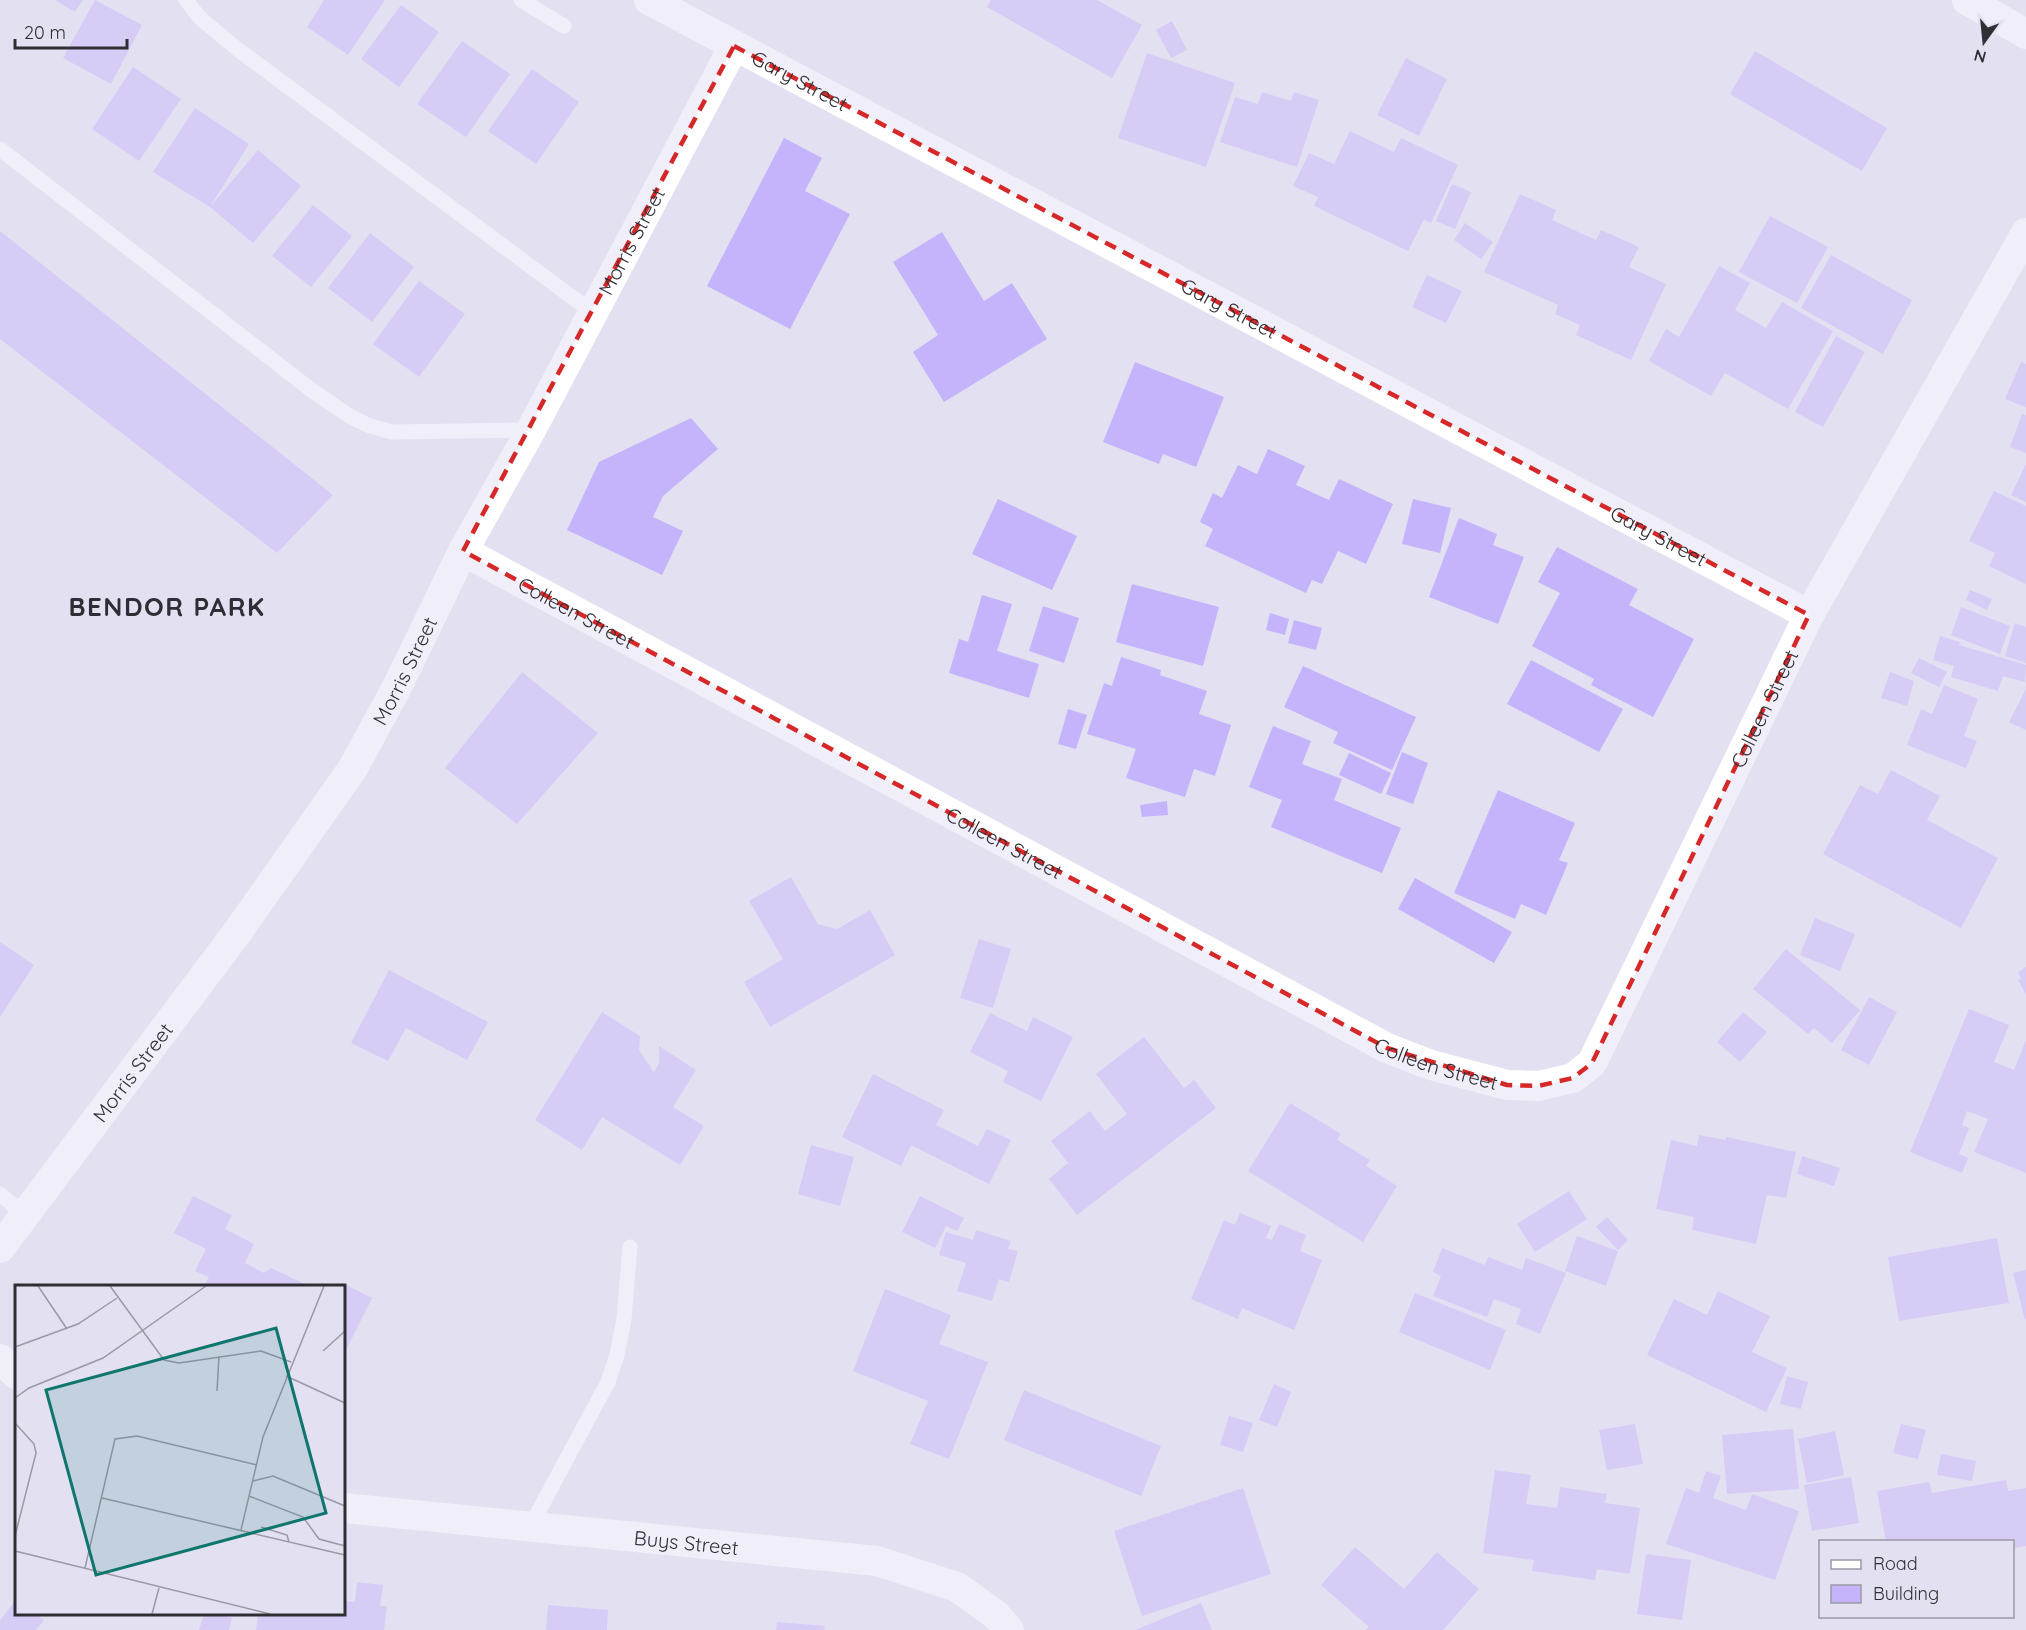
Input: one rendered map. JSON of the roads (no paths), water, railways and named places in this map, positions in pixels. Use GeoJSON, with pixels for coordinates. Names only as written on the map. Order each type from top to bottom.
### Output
{"type":"FeatureCollection","features":[{"type":"Feature","properties":{"kind":"street","name":"Gary Street"},"geometry":{"type":"LineString","coordinates":[[649,0],[1809,615]]}},
{"type":"Feature","properties":{"kind":"street"},"geometry":{"type":"LineString","coordinates":[[1967,0],[2026,34]]}},
{"type":"Feature","properties":{"kind":"street","name":"Morris Street"},"geometry":{"type":"LineString","coordinates":[[0,1248],[236,934],[353,768],[396,689],[463,551],[531,430],[734,46]]}},
{"type":"Feature","properties":{"kind":"street","name":"Colleen Street"},"geometry":{"type":"LineString","coordinates":[[463,551],[1387,1048],[1431,1065],[1507,1085],[1538,1086],[1573,1078],[1592,1063],[1809,615],[2026,233]]}},
{"type":"Feature","properties":{"kind":"street"},"geometry":{"type":"LineString","coordinates":[[0,1359],[15,1373]]}},
{"type":"Feature","properties":{"kind":"street","name":"Buys Street"},"geometry":{"type":"LineString","coordinates":[[345,1508],[877,1561],[957,1587],[996,1615],[1009,1630]]}},
{"type":"Feature","properties":{"kind":"lane"},"geometry":{"type":"LineString","coordinates":[[186,0],[200,18],[236,48],[592,312]]}},
{"type":"Feature","properties":{"kind":"lane"},"geometry":{"type":"LineString","coordinates":[[520,0],[564,26]]}},
{"type":"Feature","properties":{"kind":"lane"},"geometry":{"type":"LineString","coordinates":[[0,149],[314,392],[351,417],[370,426],[392,432],[531,430]]}},
{"type":"Feature","properties":{"kind":"lane"},"geometry":{"type":"LineString","coordinates":[[0,1194],[24,1214]]}},
{"type":"Feature","properties":{"kind":"lane"},"geometry":{"type":"LineString","coordinates":[[530,1527],[608,1382],[617,1355],[624,1319],[630,1247]]}},
{"type":"Feature","properties":{"kind":"district","name":"BENDOR PARK"},"geometry":{"type":"Point","coordinates":[167,606]}}]}
